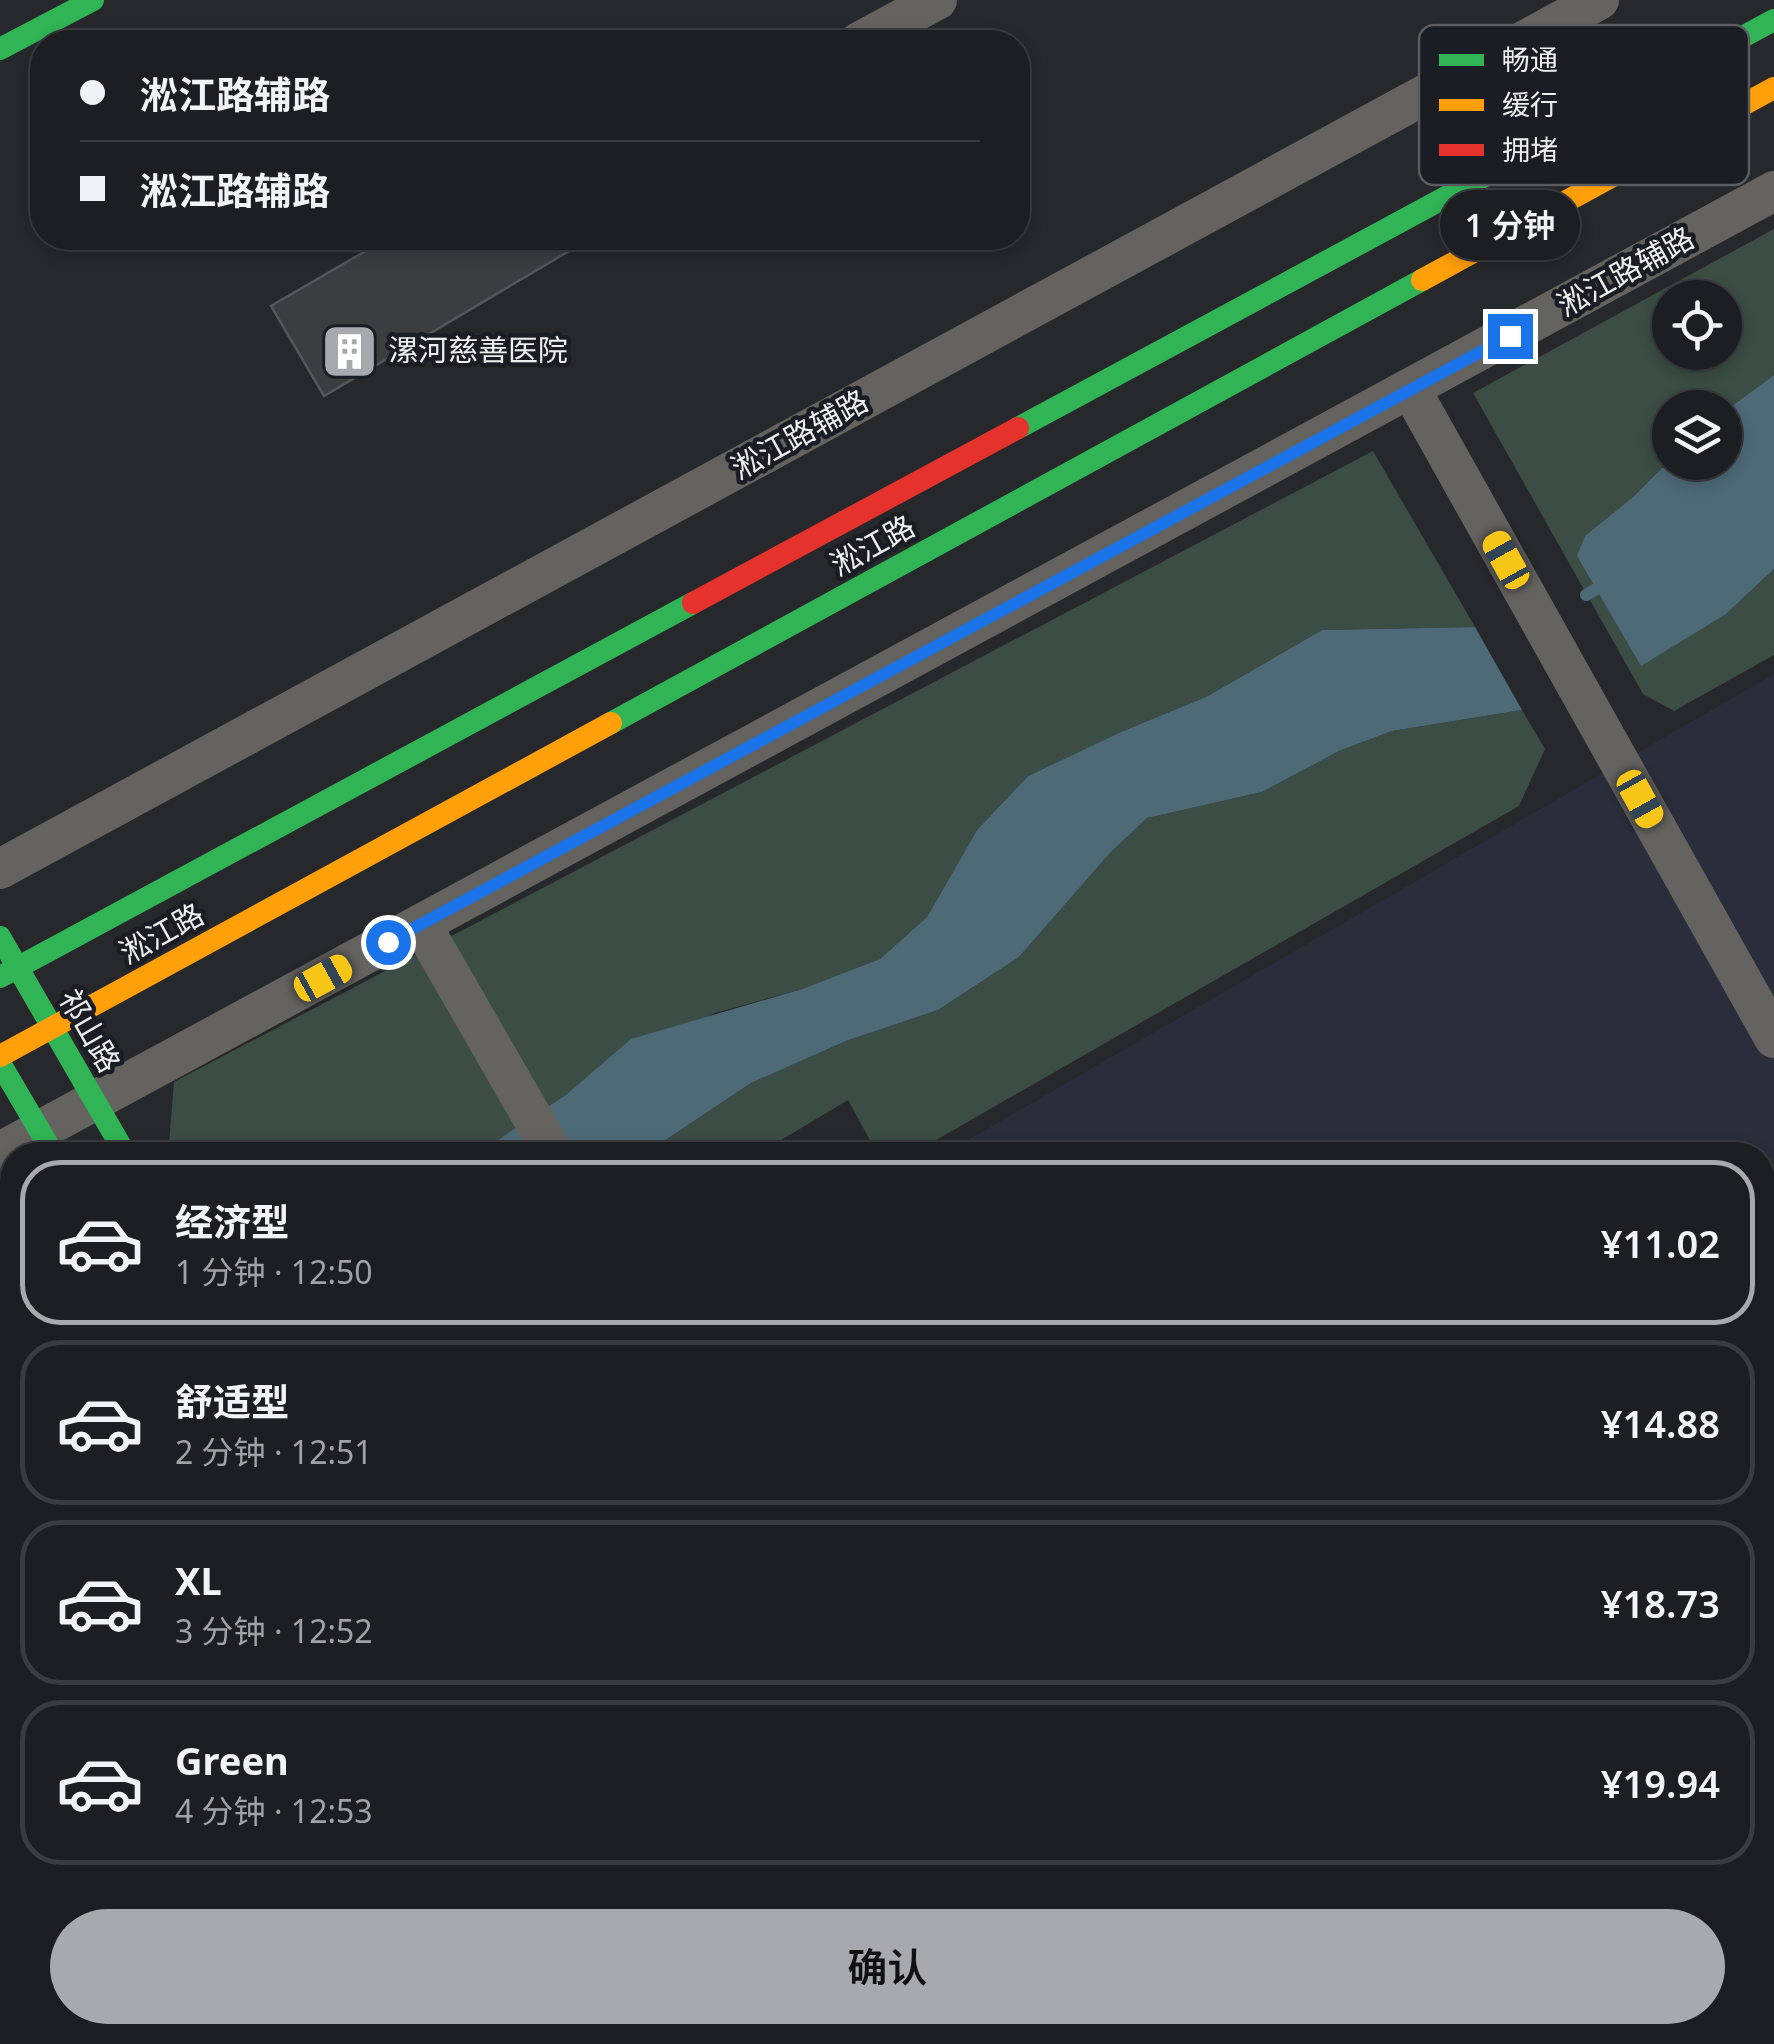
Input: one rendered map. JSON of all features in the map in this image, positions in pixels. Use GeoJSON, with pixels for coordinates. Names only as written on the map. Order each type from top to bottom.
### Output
{"type":"FeatureCollection","features":[{"type":"Feature","properties":{"kind":"main road"},"geometry":{"type":"LineString","coordinates":[[36,30],[92,0]]}},
{"type":"Feature","properties":{"kind":"main road","name":"淞江路"},"geometry":{"type":"LineString","coordinates":[[1749,33],[1774,20]]}},
{"type":"Feature","properties":{"kind":"main road"},"geometry":{"type":"LineString","coordinates":[[0,49],[30,33]]}},
{"type":"Feature","properties":{"kind":"main road","name":"淞江路"},"geometry":{"type":"LineString","coordinates":[[1749,102],[1774,88]]}},
{"type":"Feature","properties":{"kind":"main road","name":"淞江路"},"geometry":{"type":"LineString","coordinates":[[9,972],[1468,185]]}},
{"type":"Feature","properties":{"kind":"main road","name":"淞江路"},"geometry":{"type":"LineString","coordinates":[[0,1059],[1596,185]]}},
{"type":"Feature","properties":{"kind":"main road","name":"祁山路"},"geometry":{"type":"LineString","coordinates":[[0,937],[9,972],[52,1028],[118,1142]]}},
{"type":"Feature","properties":{"kind":"main road"},"geometry":{"type":"LineString","coordinates":[[0,1059],[46,1142]]}},
{"type":"Feature","properties":{"kind":"street"},"geometry":{"type":"LineString","coordinates":[[881,30],[937,0]]}},
{"type":"Feature","properties":{"kind":"street","name":"淞江路辅路"},"geometry":{"type":"LineString","coordinates":[[1553,25],[1599,0]]}},
{"type":"Feature","properties":{"kind":"street","name":"淞江路辅路"},"geometry":{"type":"LineString","coordinates":[[0,869],[1419,98]]}},
{"type":"Feature","properties":{"kind":"street","name":"淞江路辅路"},"geometry":{"type":"LineString","coordinates":[[48,1142],[95,1102],[1774,191]]}},
{"type":"Feature","properties":{"kind":"street"},"geometry":{"type":"LineString","coordinates":[[1411,390],[1774,1038]]}},
{"type":"Feature","properties":{"kind":"street"},"geometry":{"type":"LineString","coordinates":[[421,924],[546,1142]]}},
{"type":"Feature","properties":{"kind":"shaded area"},"geometry":{"type":"Polygon","coordinates":[[[1774,375],[1774,569],[1726,614],[1641,666],[1577,556],[1585,536],[1652,478],[1742,480],[1742,399],[1774,375]]]}},
{"type":"Feature","properties":{"kind":"shaded area"},"geometry":{"type":"Polygon","coordinates":[[[1475,627],[1522,710],[1392,731],[1339,751],[1262,792],[1147,818],[1110,853],[1019,957],[938,1010],[846,1041],[751,1083],[662,1142],[496,1142],[567,1094],[631,1039],[802,989],[880,959],[927,917],[977,830],[1028,776],[1206,697],[1322,630],[1475,627]]]}},
{"type":"Feature","properties":{"kind":"shaded area"},"geometry":{"type":"Polygon","coordinates":[[[1774,674],[1774,1142],[964,1142],[1774,674]]]}},
{"type":"Feature","properties":{"kind":"green space"},"geometry":{"type":"Polygon","coordinates":[[[1774,229],[1774,375],[1742,399],[1742,390],[1652,390],[1652,478],[1632,498],[1726,614],[1774,569],[1774,655],[1674,711],[1643,694],[1473,393],[1652,295],[1652,370],[1742,370],[1742,280],[1680,280],[1774,229]]]}},
{"type":"Feature","properties":{"kind":"green space"},"geometry":{"type":"Polygon","coordinates":[[[1373,451],[1475,627],[1322,630],[1206,697],[1028,776],[977,830],[927,917],[880,959],[802,989],[715,1013],[567,1094],[496,1142],[169,1142],[174,1082],[1373,451]]]}},
{"type":"Feature","properties":{"kind":"green space"},"geometry":{"type":"Polygon","coordinates":[[[1522,710],[1545,749],[1519,806],[933,1142],[871,1142],[848,1100],[778,1142],[662,1142],[751,1083],[846,1041],[938,1010],[1019,957],[1110,853],[1147,818],[1262,792],[1339,751],[1392,731],[1522,710]]]}},
{"type":"Feature","properties":{"kind":"building","name":"漯河慈善医院"},"geometry":{"type":"Polygon","coordinates":[[[367,250],[571,250],[324,396],[271,306],[367,250]]]}},
{"type":"Feature","properties":{"kind":"waterway"},"geometry":{"type":"LineString","coordinates":[[1586,595],[1611,580]]}},
{"type":"Feature","properties":{"kind":"traffic: fast"},"geometry":{"type":"LineString","coordinates":[[36,30],[93,0]]}},
{"type":"Feature","properties":{"kind":"traffic: fast"},"geometry":{"type":"LineString","coordinates":[[1749,33],[1774,20]]}},
{"type":"Feature","properties":{"kind":"traffic: fast"},"geometry":{"type":"LineString","coordinates":[[0,49],[30,33]]}},
{"type":"Feature","properties":{"kind":"traffic: fast"},"geometry":{"type":"LineString","coordinates":[[1018,428],[1468,185]]}},
{"type":"Feature","properties":{"kind":"traffic: fast"},"geometry":{"type":"LineString","coordinates":[[611,723],[1422,280]]}},
{"type":"Feature","properties":{"kind":"traffic: fast"},"geometry":{"type":"LineString","coordinates":[[0,977],[693,603]]}},
{"type":"Feature","properties":{"kind":"traffic: fast"},"geometry":{"type":"LineString","coordinates":[[0,937],[118,1142]]}},
{"type":"Feature","properties":{"kind":"traffic: fast"},"geometry":{"type":"LineString","coordinates":[[0,1063],[46,1142]]}},
{"type":"Feature","properties":{"kind":"traffic: slow"},"geometry":{"type":"LineString","coordinates":[[1749,102],[1774,88]]}},
{"type":"Feature","properties":{"kind":"traffic: slow"},"geometry":{"type":"LineString","coordinates":[[1422,280],[1596,185]]}},
{"type":"Feature","properties":{"kind":"traffic: slow"},"geometry":{"type":"LineString","coordinates":[[0,1056],[611,723]]}},
{"type":"Feature","properties":{"kind":"traffic: jam"},"geometry":{"type":"LineString","coordinates":[[693,603],[1018,428]]}},
{"type":"Feature","properties":{"kind":"place","name":"漯河慈善医院"},"geometry":{"type":"Point","coordinates":[349,351]}},
{"type":"Feature","properties":{"kind":"route"},"geometry":{"type":"LineString","coordinates":[[388,942],[1510,336]]}}]}
